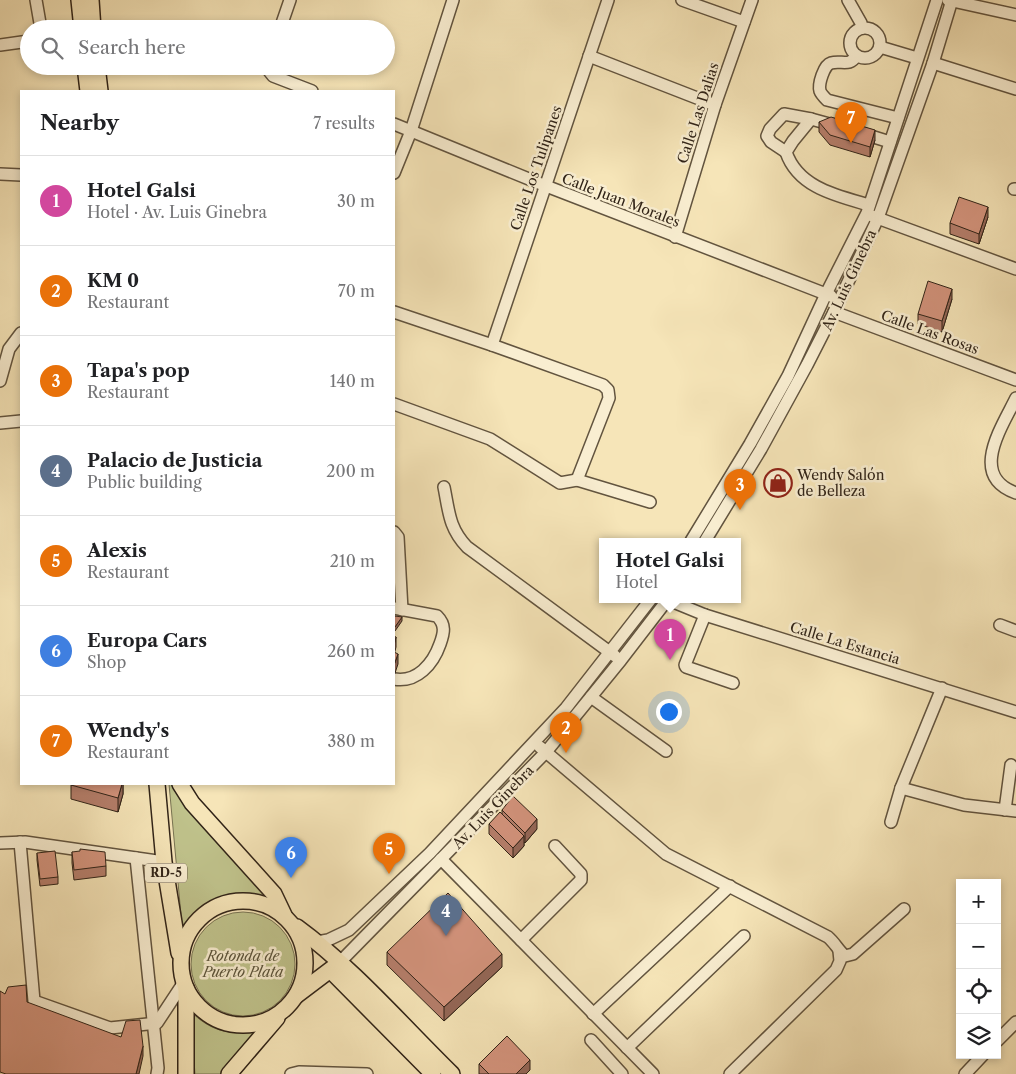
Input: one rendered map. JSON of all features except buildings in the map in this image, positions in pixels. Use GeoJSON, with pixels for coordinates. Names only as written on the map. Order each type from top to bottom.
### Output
{"type":"FeatureCollection","features":[{"type":"Feature","properties":{"kind":"main road"},"geometry":{"type":"LineString","coordinates":[[79,0],[81,20]]}},
{"type":"Feature","properties":{"kind":"main road"},"geometry":{"type":"LineString","coordinates":[[91,0],[93,20]]}},
{"type":"Feature","properties":{"kind":"main road"},"geometry":{"type":"LineString","coordinates":[[87,75],[88,90]]}},
{"type":"Feature","properties":{"kind":"main road"},"geometry":{"type":"LineString","coordinates":[[98,75],[100,90]]}},
{"type":"Feature","properties":{"kind":"main road","name":"RD-5"},"geometry":{"type":"LineString","coordinates":[[157,785],[164,862],[185,985],[186,1074]]}},
{"type":"Feature","properties":{"kind":"main road","name":"RD-5"},"geometry":{"type":"LineString","coordinates":[[181,785],[192,803],[274,894],[302,940],[306,959],[304,978],[297,995],[229,1074]]}},
{"type":"Feature","properties":{"kind":"main road","name":"RD-5"},"geometry":{"type":"LineString","coordinates":[[181,962],[184,942],[194,924],[209,910],[228,902],[248,900],[268,905],[289,920]]}},
{"type":"Feature","properties":{"kind":"main road"},"geometry":{"type":"LineString","coordinates":[[289,920],[317,942],[336,966],[433,1074]]}},
{"type":"Feature","properties":{"kind":"main road"},"geometry":{"type":"LineString","coordinates":[[336,966],[452,1074]]}},
{"type":"Feature","properties":{"kind":"main road","name":"Av. Luis Ginebra"},"geometry":{"type":"LineString","coordinates":[[297,995],[336,966]]}},
{"type":"Feature","properties":{"kind":"main road","name":"RD-5"},"geometry":{"type":"LineString","coordinates":[[185,985],[196,1004],[210,1016],[228,1024],[246,1026],[265,1022],[282,1013]]}},
{"type":"Feature","properties":{"kind":"street"},"geometry":{"type":"LineString","coordinates":[[36,0],[39,20]]}},
{"type":"Feature","properties":{"kind":"street"},"geometry":{"type":"LineString","coordinates":[[283,20],[290,0]]}},
{"type":"Feature","properties":{"kind":"street"},"geometry":{"type":"LineString","coordinates":[[395,171],[411,131],[453,0]]}},
{"type":"Feature","properties":{"kind":"street","name":"Calle Los Tulipanes"},"geometry":{"type":"LineString","coordinates":[[492,345],[608,0]]}},
{"type":"Feature","properties":{"kind":"street"},"geometry":{"type":"LineString","coordinates":[[682,0],[744,22]]}},
{"type":"Feature","properties":{"kind":"street","name":"Calle Las Dalias"},"geometry":{"type":"LineString","coordinates":[[675,237],[715,104],[752,0]]}},
{"type":"Feature","properties":{"kind":"street"},"geometry":{"type":"LineString","coordinates":[[848,0],[862,23],[862,28]]}},
{"type":"Feature","properties":{"kind":"street","name":"Av. Luis Ginebra"},"geometry":{"type":"LineString","coordinates":[[693,538],[750,444],[788,376],[868,209],[937,0]]}},
{"type":"Feature","properties":{"kind":"street"},"geometry":{"type":"LineString","coordinates":[[951,1],[1016,15]]}},
{"type":"Feature","properties":{"kind":"street","name":"Av. Luis Ginebra"},"geometry":{"type":"LineString","coordinates":[[707,538],[761,449],[834,312],[878,218],[933,62],[951,1]]}},
{"type":"Feature","properties":{"kind":"street"},"geometry":{"type":"LineString","coordinates":[[868,28],[874,31],[880,41],[880,47],[873,56],[862,58],[856,56],[850,46],[850,40],[856,30],[868,28]]}},
{"type":"Feature","properties":{"kind":"street"},"geometry":{"type":"LineString","coordinates":[[0,45],[20,42]]}},
{"type":"Feature","properties":{"kind":"street"},"geometry":{"type":"LineString","coordinates":[[880,47],[917,58]]}},
{"type":"Feature","properties":{"kind":"street"},"geometry":{"type":"LineString","coordinates":[[589,56],[715,104]]}},
{"type":"Feature","properties":{"kind":"street"},"geometry":{"type":"LineString","coordinates":[[856,56],[850,62],[831,63],[826,67],[820,85],[820,92],[827,100],[898,118]]}},
{"type":"Feature","properties":{"kind":"street"},"geometry":{"type":"LineString","coordinates":[[933,62],[1016,89]]}},
{"type":"Feature","properties":{"kind":"street"},"geometry":{"type":"LineString","coordinates":[[272,75],[309,90]]}},
{"type":"Feature","properties":{"kind":"street"},"geometry":{"type":"LineString","coordinates":[[890,142],[811,119],[784,114],[770,129],[767,136],[771,142],[786,152],[790,162],[812,186],[868,209],[878,218],[1016,269]]}},
{"type":"Feature","properties":{"kind":"street"},"geometry":{"type":"LineString","coordinates":[[786,152],[811,119]]}},
{"type":"Feature","properties":{"kind":"street","name":"Calle Juan Morales"},"geometry":{"type":"LineString","coordinates":[[395,124],[675,237],[840,300]]}},
{"type":"Feature","properties":{"kind":"street"},"geometry":{"type":"LineString","coordinates":[[0,174],[20,175]]}},
{"type":"Feature","properties":{"kind":"street"},"geometry":{"type":"LineString","coordinates":[[395,312],[603,385],[608,390],[609,398],[577,480]]}},
{"type":"Feature","properties":{"kind":"street","name":"Calle Las Rosas"},"geometry":{"type":"LineString","coordinates":[[834,312],[1016,380]]}},
{"type":"Feature","properties":{"kind":"street"},"geometry":{"type":"LineString","coordinates":[[0,380],[9,349],[20,334]]}},
{"type":"Feature","properties":{"kind":"street"},"geometry":{"type":"LineString","coordinates":[[1016,398],[992,447],[990,459],[992,473],[999,483],[1016,493]]}},
{"type":"Feature","properties":{"kind":"street"},"geometry":{"type":"LineString","coordinates":[[395,404],[490,439],[560,482],[577,480],[650,502]]}},
{"type":"Feature","properties":{"kind":"street"},"geometry":{"type":"LineString","coordinates":[[0,423],[20,421]]}},
{"type":"Feature","properties":{"kind":"street"},"geometry":{"type":"LineString","coordinates":[[444,487],[451,525],[457,536],[467,546],[621,660]]}},
{"type":"Feature","properties":{"kind":"street"},"geometry":{"type":"LineString","coordinates":[[395,533],[398,537],[398,609],[436,616],[441,619],[445,631],[436,657],[429,666],[403,681],[395,679]]}},
{"type":"Feature","properties":{"kind":"street","name":"Av. Luis Ginebra"},"geometry":{"type":"LineString","coordinates":[[317,942],[328,940],[349,930],[430,853],[566,708],[648,603]]}},
{"type":"Feature","properties":{"kind":"street","name":"Av. Luis Ginebra"},"geometry":{"type":"LineString","coordinates":[[336,966],[546,752],[621,660],[664,603]]}},
{"type":"Feature","properties":{"kind":"street","name":"Calle La Estancia"},"geometry":{"type":"LineString","coordinates":[[676,603],[705,615],[1016,712]]}},
{"type":"Feature","properties":{"kind":"street"},"geometry":{"type":"LineString","coordinates":[[705,615],[685,665],[686,667],[732,683]]}},
{"type":"Feature","properties":{"kind":"street"},"geometry":{"type":"LineString","coordinates":[[1000,625],[1016,631]]}},
{"type":"Feature","properties":{"kind":"street"},"geometry":{"type":"LineString","coordinates":[[891,822],[901,788],[942,688]]}},
{"type":"Feature","properties":{"kind":"street"},"geometry":{"type":"LineString","coordinates":[[591,697],[666,750]]}},
{"type":"Feature","properties":{"kind":"street"},"geometry":{"type":"LineString","coordinates":[[535,743],[666,854],[828,937],[845,956],[853,954],[904,909]]}},
{"type":"Feature","properties":{"kind":"street"},"geometry":{"type":"LineString","coordinates":[[901,788],[964,805],[1010,811],[1012,765]]}},
{"type":"Feature","properties":{"kind":"street"},"geometry":{"type":"LineString","coordinates":[[0,843],[20,842],[164,862]]}},
{"type":"Feature","properties":{"kind":"street"},"geometry":{"type":"LineString","coordinates":[[20,842],[34,1001],[110,1028],[154,1024],[157,1023],[185,985]]}},
{"type":"Feature","properties":{"kind":"street"},"geometry":{"type":"LineString","coordinates":[[520,940],[581,880],[581,874],[554,846]]}},
{"type":"Feature","properties":{"kind":"street"},"geometry":{"type":"LineString","coordinates":[[136,858],[154,1024],[157,1074]]}},
{"type":"Feature","properties":{"kind":"street"},"geometry":{"type":"LineString","coordinates":[[441,859],[654,1074]]}},
{"type":"Feature","properties":{"kind":"street"},"geometry":{"type":"LineString","coordinates":[[593,1014],[730,886]]}},
{"type":"Feature","properties":{"kind":"street"},"geometry":{"type":"LineString","coordinates":[[627,1048],[744,936]]}},
{"type":"Feature","properties":{"kind":"street"},"geometry":{"type":"LineString","coordinates":[[730,1074],[836,970],[840,961],[840,951]]}},
{"type":"Feature","properties":{"kind":"street"},"geometry":{"type":"LineString","coordinates":[[1001,1037],[1016,1022]]}},
{"type":"Feature","properties":{"kind":"street"},"geometry":{"type":"LineString","coordinates":[[591,1040],[622,1074]]}},
{"type":"Feature","properties":{"kind":"street"},"geometry":{"type":"LineString","coordinates":[[965,1074],[979,1059]]}},
{"type":"Feature","properties":{"kind":"street"},"geometry":{"type":"LineString","coordinates":[[291,1074],[299,1072],[367,1074]]}},
{"type":"Feature","properties":{"kind":"green space"},"geometry":{"type":"Polygon","coordinates":[[[169,785],[174,785],[191,812],[268,897],[243,893],[223,896],[201,909],[182,926],[169,785]]]}},
{"type":"Feature","properties":{"kind":"green space","name":"Rotonda de Puerto Plata"},"geometry":{"type":"Polygon","coordinates":[[[243,912],[263,916],[272,921],[286,935],[291,944],[295,964],[291,984],[286,993],[272,1007],[263,1012],[243,1016],[223,1012],[214,1007],[200,993],[195,984],[191,964],[195,944],[200,935],[214,921],[223,916],[243,912]]]}},
{"type":"Feature","properties":{"kind":"green space"},"geometry":{"type":"Polygon","coordinates":[[[190,1011],[205,1023],[220,1030],[228,1032],[256,1031],[221,1074],[195,1074],[190,1011]]]}},
{"type":"Feature","properties":{"kind":"place","name":"Wendy's"},"geometry":{"type":"Point","coordinates":[851,143]}},
{"type":"Feature","properties":{"kind":"place","name":"Wendy Salón de Belleza"},"geometry":{"type":"Point","coordinates":[778,483]}},
{"type":"Feature","properties":{"kind":"place","name":"Tapa's pop"},"geometry":{"type":"Point","coordinates":[740,510]}},
{"type":"Feature","properties":{"kind":"place","name":"Hotel Galsi"},"geometry":{"type":"Point","coordinates":[670,660]}},
{"type":"Feature","properties":{"kind":"place","name":"KM 0"},"geometry":{"type":"Point","coordinates":[566,753]}},
{"type":"Feature","properties":{"kind":"place","name":"Alexis"},"geometry":{"type":"Point","coordinates":[389,874]}},
{"type":"Feature","properties":{"kind":"place","name":"Europa Cars"},"geometry":{"type":"Point","coordinates":[291,878]}},
{"type":"Feature","properties":{"kind":"place","name":"Palacio de Justicia"},"geometry":{"type":"Point","coordinates":[446,936]}}]}
